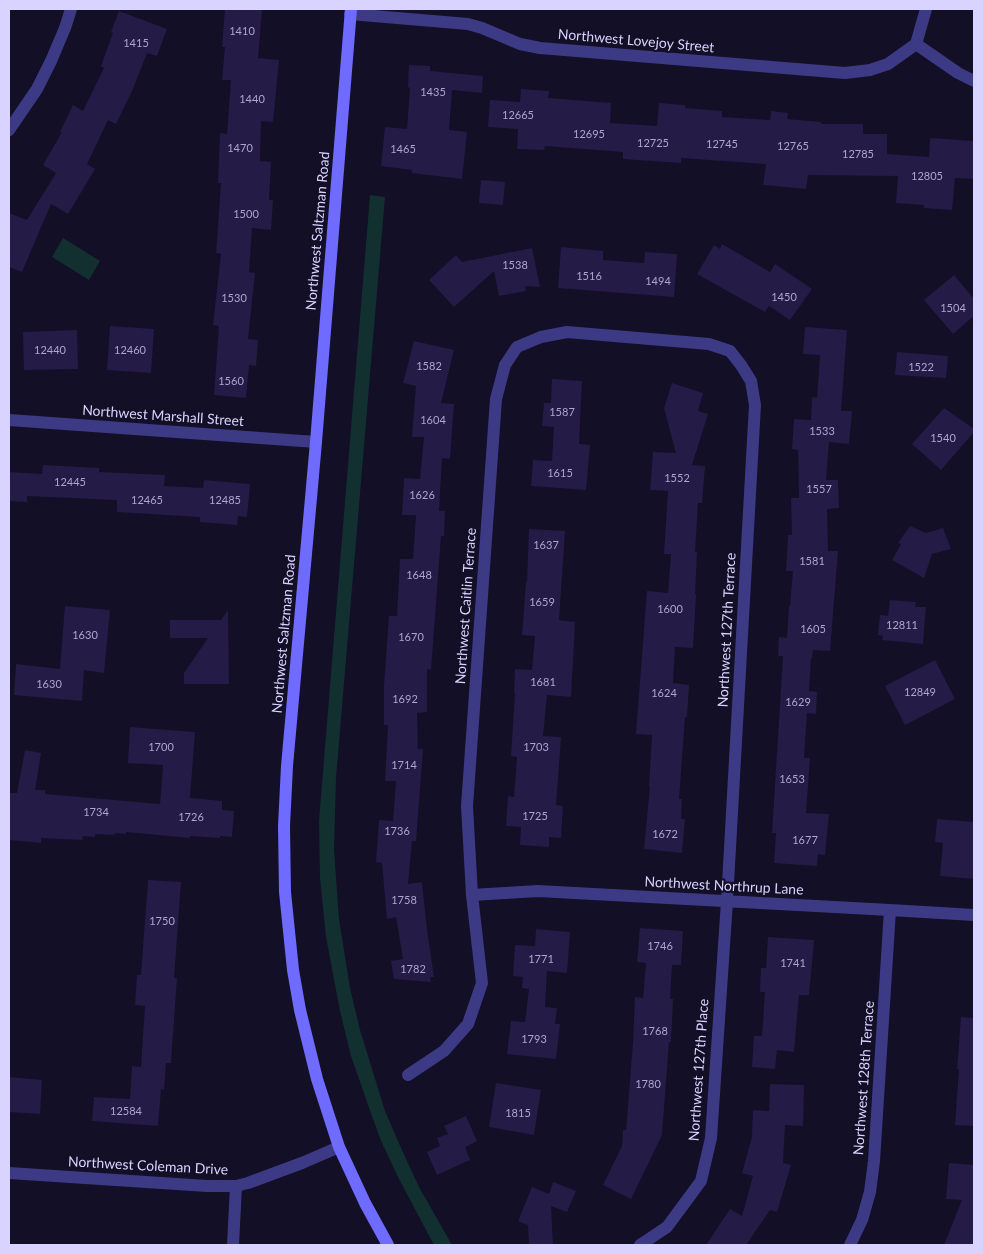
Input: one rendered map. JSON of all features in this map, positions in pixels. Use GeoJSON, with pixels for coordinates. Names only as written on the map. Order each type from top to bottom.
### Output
{"type":"FeatureCollection","features":[{"type":"Feature","properties":{"kind":"main road","name":"Northwest Saltzman Road"},"geometry":{"type":"LineString","coordinates":[[351,11],[316,442],[287,766],[284,826],[285,892],[293,970],[300,1010],[317,1079],[339,1146],[365,1203],[388,1245]]}},
{"type":"Feature","properties":{"kind":"street"},"geometry":{"type":"LineString","coordinates":[[9,130],[37,89],[51,61],[71,9]]}},
{"type":"Feature","properties":{"kind":"street"},"geometry":{"type":"LineString","coordinates":[[926,9],[916,44],[958,73],[974,81]]}},
{"type":"Feature","properties":{"kind":"street","name":"Northwest Lovejoy Street"},"geometry":{"type":"LineString","coordinates":[[351,11],[468,24],[520,44],[540,48],[845,73],[870,70],[888,64],[916,44]]}},
{"type":"Feature","properties":{"kind":"street","name":"Northwest Caitlin Terrace"},"geometry":{"type":"LineString","coordinates":[[408,1075],[444,1052],[468,1024],[482,983],[472,895],[467,806],[496,399],[505,365],[517,348],[541,337],[567,332],[708,344],[730,351],[741,364]]}},
{"type":"Feature","properties":{"kind":"street","name":"Northwest 127th Terrace"},"geometry":{"type":"LineString","coordinates":[[727,901],[755,405],[751,381],[741,364]]}},
{"type":"Feature","properties":{"kind":"street","name":"Northwest Marshall Street"},"geometry":{"type":"LineString","coordinates":[[9,420],[316,442]]}},
{"type":"Feature","properties":{"kind":"street","name":"Northwest Northrup Lane"},"geometry":{"type":"LineString","coordinates":[[472,895],[538,890],[974,915]]}},
{"type":"Feature","properties":{"kind":"street","name":"Northwest 127th Place"},"geometry":{"type":"LineString","coordinates":[[640,1245],[667,1227],[701,1181],[711,1138],[727,901]]}},
{"type":"Feature","properties":{"kind":"street","name":"Northwest 128th Terrace"},"geometry":{"type":"LineString","coordinates":[[850,1245],[862,1220],[870,1192],[874,1161],[890,910]]}},
{"type":"Feature","properties":{"kind":"street","name":"Northwest Coleman Drive"},"geometry":{"type":"LineString","coordinates":[[9,1174],[206,1186],[236,1186],[302,1163],[339,1146]]}},
{"type":"Feature","properties":{"kind":"street"},"geometry":{"type":"LineString","coordinates":[[233,1245],[236,1186]]}},
{"type":"Feature","properties":{"kind":"green space"},"geometry":{"type":"Polygon","coordinates":[[[370,195],[385,197],[336,778],[334,849],[339,919],[350,988],[360,1030],[385,1111],[419,1187],[452,1245],[434,1245],[381,1141],[351,1056],[340,1011],[326,937],[320,878],[319,821],[370,195]]]}},
{"type":"Feature","properties":{"kind":"green space"},"geometry":{"type":"Polygon","coordinates":[[[63,238],[100,261],[89,280],[52,257],[63,238]]]}},
{"type":"Feature","properties":{"kind":"building"},"geometry":{"type":"Polygon","coordinates":[[[225,9],[262,9],[258,58],[279,60],[273,122],[261,121],[260,161],[271,162],[269,200],[273,200],[271,230],[252,228],[249,272],[255,273],[248,339],[258,340],[256,366],[249,365],[246,398],[214,395],[219,326],[213,325],[221,254],[216,253],[221,183],[218,183],[220,133],[227,134],[231,80],[222,80],[225,47],[222,47],[225,9]]]}},
{"type":"Feature","properties":{"kind":"building"},"geometry":{"type":"Polygon","coordinates":[[[119,11],[167,29],[157,56],[147,53],[133,89],[116,124],[108,120],[87,164],[95,169],[68,214],[51,204],[22,272],[9,267],[9,213],[27,220],[56,173],[43,165],[62,132],[60,132],[73,105],[83,111],[104,68],[101,66],[119,11]]]}},
{"type":"Feature","properties":{"kind":"building"},"geometry":{"type":"Polygon","coordinates":[[[409,65],[430,66],[430,71],[483,76],[482,93],[452,90],[449,130],[467,132],[462,179],[412,173],[412,170],[381,166],[385,127],[407,129],[410,88],[408,87],[409,65]]]}},
{"type":"Feature","properties":{"kind":"building"},"geometry":{"type":"Polygon","coordinates":[[[521,89],[549,91],[548,98],[611,103],[610,123],[657,126],[659,103],[685,105],[685,108],[722,111],[722,117],[770,120],[771,111],[788,113],[787,119],[821,122],[821,124],[863,124],[863,134],[887,134],[887,154],[929,157],[930,138],[974,141],[974,179],[955,178],[952,210],[896,203],[898,176],[808,175],[806,189],[763,185],[766,164],[681,158],[681,163],[623,159],[623,152],[545,146],[544,150],[517,149],[518,129],[488,127],[490,100],[520,102],[521,89]]]}},
{"type":"Feature","properties":{"kind":"building"},"geometry":{"type":"Polygon","coordinates":[[[481,180],[505,182],[503,205],[479,203],[481,180]]]}},
{"type":"Feature","properties":{"kind":"building"},"geometry":{"type":"Polygon","coordinates":[[[722,244],[770,272],[775,264],[812,289],[790,320],[769,306],[765,312],[697,274],[714,245],[720,249],[722,244]]]}},
{"type":"Feature","properties":{"kind":"building"},"geometry":{"type":"Polygon","coordinates":[[[561,247],[603,251],[603,260],[644,263],[645,252],[677,254],[674,297],[558,288],[561,247]]]}},
{"type":"Feature","properties":{"kind":"building"},"geometry":{"type":"Polygon","coordinates":[[[532,248],[540,287],[525,286],[526,291],[499,296],[494,271],[454,307],[429,280],[456,255],[462,262],[532,248]]]}},
{"type":"Feature","properties":{"kind":"building"},"geometry":{"type":"Polygon","coordinates":[[[954,275],[974,299],[974,316],[953,334],[924,300],[954,275]]]}},
{"type":"Feature","properties":{"kind":"building"},"geometry":{"type":"Polygon","coordinates":[[[110,326],[154,329],[151,373],[107,370],[110,326]]]}},
{"type":"Feature","properties":{"kind":"building"},"geometry":{"type":"Polygon","coordinates":[[[805,327],[847,330],[841,411],[852,411],[849,444],[829,442],[826,480],[838,480],[839,508],[827,509],[828,551],[838,551],[830,651],[813,650],[811,658],[809,691],[817,692],[816,714],[807,713],[804,758],[810,758],[806,813],[829,814],[825,855],[818,854],[817,866],[774,863],[776,833],[772,833],[783,656],[778,656],[779,637],[787,638],[793,571],[786,571],[788,535],[792,535],[791,498],[799,498],[798,450],[792,449],[794,419],[811,420],[812,397],[817,398],[820,355],[803,354],[805,327]]]}},
{"type":"Feature","properties":{"kind":"building"},"geometry":{"type":"Polygon","coordinates":[[[77,330],[78,369],[24,370],[23,332],[77,330]]]}},
{"type":"Feature","properties":{"kind":"building"},"geometry":{"type":"Polygon","coordinates":[[[414,341],[454,350],[441,403],[454,404],[450,459],[442,458],[439,511],[445,511],[444,536],[441,536],[431,670],[427,669],[427,712],[417,713],[418,749],[423,749],[416,841],[412,841],[408,884],[422,882],[434,977],[430,977],[431,982],[394,979],[391,961],[403,959],[396,917],[387,919],[382,863],[376,862],[379,820],[393,821],[396,781],[385,781],[388,725],[384,725],[384,685],[389,616],[397,616],[400,559],[413,559],[416,515],[402,515],[404,478],[420,479],[424,437],[412,437],[416,386],[403,383],[414,341]]]}},
{"type":"Feature","properties":{"kind":"building"},"geometry":{"type":"Polygon","coordinates":[[[897,352],[948,356],[946,378],[895,375],[897,352]]]}},
{"type":"Feature","properties":{"kind":"building"},"geometry":{"type":"Polygon","coordinates":[[[552,379],[582,381],[579,444],[590,445],[586,490],[531,486],[533,460],[552,461],[554,427],[542,426],[544,403],[551,403],[552,379]]]}},
{"type":"Feature","properties":{"kind":"building"},"geometry":{"type":"Polygon","coordinates":[[[672,383],[703,393],[698,411],[708,414],[692,465],[705,466],[702,503],[698,503],[693,648],[675,647],[673,683],[689,685],[679,799],[682,799],[681,819],[685,819],[682,853],[644,849],[650,787],[652,735],[636,734],[647,591],[668,593],[671,554],[664,554],[668,491],[650,490],[653,452],[676,453],[664,408],[672,383]]]}},
{"type":"Feature","properties":{"kind":"building"},"geometry":{"type":"Polygon","coordinates":[[[944,408],[974,429],[974,432],[941,470],[912,444],[944,408]]]}},
{"type":"Feature","properties":{"kind":"building"},"geometry":{"type":"Polygon","coordinates":[[[43,465],[99,468],[99,472],[165,475],[164,486],[203,488],[204,480],[250,484],[247,517],[238,516],[237,525],[200,522],[200,517],[117,512],[117,500],[27,496],[27,502],[9,501],[9,472],[42,474],[43,465]]]}},
{"type":"Feature","properties":{"kind":"building"},"geometry":{"type":"Polygon","coordinates":[[[910,526],[926,533],[943,528],[951,549],[932,554],[924,578],[892,560],[901,544],[898,543],[910,526]]]}},
{"type":"Feature","properties":{"kind":"building"},"geometry":{"type":"Polygon","coordinates":[[[529,529],[565,531],[559,620],[575,622],[571,697],[547,695],[543,736],[561,737],[556,805],[563,806],[561,838],[549,837],[549,847],[520,845],[521,827],[506,826],[508,796],[514,797],[517,757],[511,756],[515,669],[532,670],[535,636],[522,635],[529,529]]]}},
{"type":"Feature","properties":{"kind":"building"},"geometry":{"type":"Polygon","coordinates":[[[890,600],[916,602],[915,607],[926,607],[923,644],[882,640],[883,636],[878,635],[880,615],[888,616],[890,600]]]}},
{"type":"Feature","properties":{"kind":"building"},"geometry":{"type":"Polygon","coordinates":[[[65,606],[110,610],[104,673],[84,670],[82,701],[14,695],[16,664],[60,669],[65,606]]]}},
{"type":"Feature","properties":{"kind":"building"},"geometry":{"type":"Polygon","coordinates":[[[228,610],[229,684],[184,684],[184,673],[208,638],[170,638],[170,620],[221,620],[228,610]]]}},
{"type":"Feature","properties":{"kind":"building"},"geometry":{"type":"Polygon","coordinates":[[[935,660],[955,699],[905,725],[885,686],[935,660]]]}},
{"type":"Feature","properties":{"kind":"building"},"geometry":{"type":"Polygon","coordinates":[[[130,727],[195,732],[190,798],[222,801],[222,810],[234,811],[232,837],[190,836],[190,838],[126,832],[126,834],[115,833],[115,835],[95,834],[95,837],[83,836],[82,840],[41,838],[41,843],[9,840],[9,793],[17,793],[25,750],[41,753],[35,790],[45,790],[45,794],[160,804],[163,765],[128,763],[130,727]]]}},
{"type":"Feature","properties":{"kind":"building"},"geometry":{"type":"Polygon","coordinates":[[[937,819],[974,822],[974,879],[940,876],[943,843],[935,842],[937,819]]]}},
{"type":"Feature","properties":{"kind":"building"},"geometry":{"type":"Polygon","coordinates":[[[148,880],[181,882],[174,978],[177,978],[171,1063],[166,1063],[164,1090],[161,1089],[158,1126],[92,1121],[94,1097],[130,1099],[132,1066],[141,1067],[145,1006],[135,1005],[137,975],[141,975],[148,880]]]}},
{"type":"Feature","properties":{"kind":"building"},"geometry":{"type":"Polygon","coordinates":[[[640,928],[683,931],[681,965],[672,965],[670,999],[673,999],[671,1042],[669,1042],[662,1135],[631,1199],[603,1185],[622,1146],[623,1130],[626,1130],[635,997],[643,998],[646,963],[637,962],[640,928]]]}},
{"type":"Feature","properties":{"kind":"building"},"geometry":{"type":"Polygon","coordinates":[[[536,929],[570,932],[567,973],[547,971],[545,1007],[557,1008],[555,1024],[560,1024],[556,1059],[507,1054],[511,1021],[525,1022],[529,989],[522,988],[523,977],[513,976],[515,945],[535,946],[536,929]]]}},
{"type":"Feature","properties":{"kind":"building"},"geometry":{"type":"Polygon","coordinates":[[[768,937],[814,940],[809,995],[799,995],[794,1052],[777,1050],[775,1069],[752,1067],[754,1036],[762,1036],[765,992],[760,992],[761,968],[766,968],[768,937]]]}},
{"type":"Feature","properties":{"kind":"building"},"geometry":{"type":"Polygon","coordinates":[[[961,1017],[974,1018],[974,1126],[955,1125],[961,1017]]]}},
{"type":"Feature","properties":{"kind":"building"},"geometry":{"type":"Polygon","coordinates":[[[9,1077],[42,1080],[40,1114],[9,1112],[9,1077]]]}},
{"type":"Feature","properties":{"kind":"building"},"geometry":{"type":"Polygon","coordinates":[[[496,1083],[541,1090],[534,1135],[489,1127],[496,1083]]]}},
{"type":"Feature","properties":{"kind":"building"},"geometry":{"type":"Polygon","coordinates":[[[770,1084],[804,1085],[803,1126],[785,1125],[783,1163],[791,1165],[777,1212],[770,1210],[746,1245],[706,1245],[730,1209],[742,1216],[753,1176],[742,1173],[752,1137],[753,1110],[769,1111],[770,1084]]]}},
{"type":"Feature","properties":{"kind":"building"},"geometry":{"type":"Polygon","coordinates":[[[466,1116],[477,1141],[465,1147],[470,1160],[437,1175],[427,1152],[440,1146],[437,1138],[448,1134],[444,1126],[466,1116]]]}},
{"type":"Feature","properties":{"kind":"building"},"geometry":{"type":"Polygon","coordinates":[[[949,1163],[974,1165],[974,1245],[944,1245],[962,1200],[946,1199],[949,1163]]]}},
{"type":"Feature","properties":{"kind":"building"},"geometry":{"type":"Polygon","coordinates":[[[553,1182],[576,1191],[567,1212],[551,1206],[553,1245],[529,1245],[528,1225],[518,1221],[532,1187],[549,1194],[553,1182]]]}}]}
